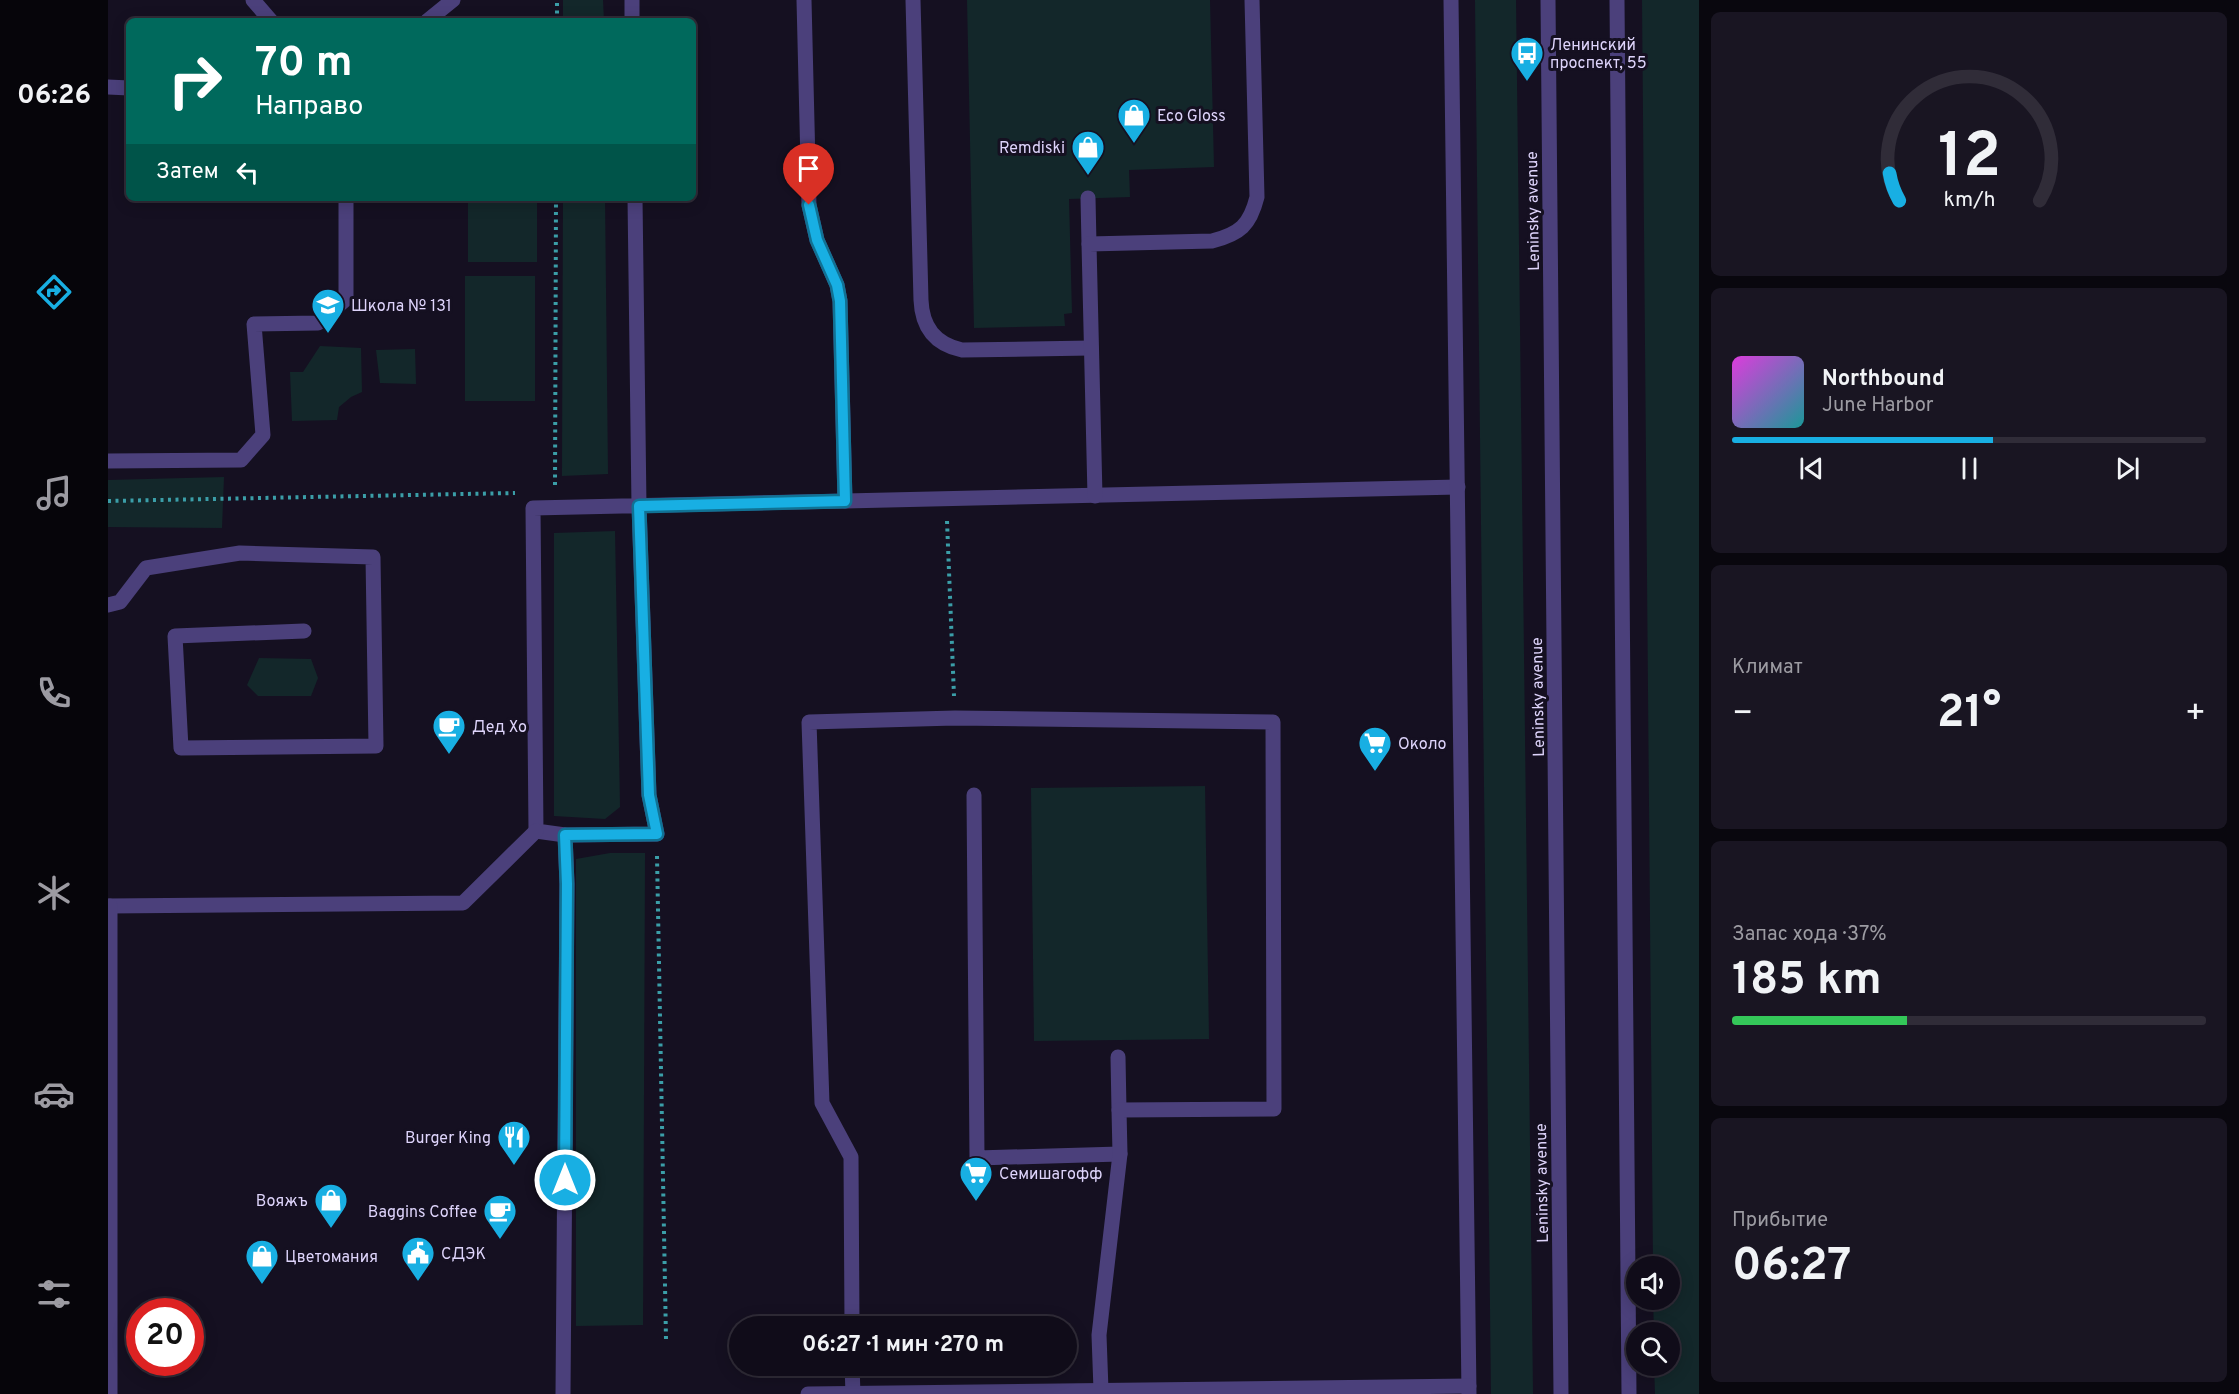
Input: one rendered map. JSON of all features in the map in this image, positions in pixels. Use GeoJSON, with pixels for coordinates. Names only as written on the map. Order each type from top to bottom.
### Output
{"type":"FeatureCollection","features":[{"type":"Feature","properties":{"kind":"street"},"geometry":{"type":"LineString","coordinates":[[253,0],[268,18]]}},
{"type":"Feature","properties":{"kind":"street"},"geometry":{"type":"LineString","coordinates":[[431,18],[453,0]]}},
{"type":"Feature","properties":{"kind":"street"},"geometry":{"type":"LineString","coordinates":[[632,0],[632,18]]}},
{"type":"Feature","properties":{"kind":"street"},"geometry":{"type":"LineString","coordinates":[[804,0],[809,205],[817,240],[837,285],[840,301],[845,501]]}},
{"type":"Feature","properties":{"kind":"street"},"geometry":{"type":"LineString","coordinates":[[913,0],[921,300],[924,322],[937,339],[962,350],[1091,348]]}},
{"type":"Feature","properties":{"kind":"street"},"geometry":{"type":"LineString","coordinates":[[1089,244],[1212,241],[1232,236],[1245,226],[1253,213],[1257,196],[1252,0]]}},
{"type":"Feature","properties":{"kind":"street"},"geometry":{"type":"LineString","coordinates":[[808,1394],[1101,1390],[1204,1392],[1469,1390],[1451,0]]}},
{"type":"Feature","properties":{"kind":"street","name":"Leninsky avenue"},"geometry":{"type":"LineString","coordinates":[[1548,0],[1561,1394]]}},
{"type":"Feature","properties":{"kind":"street"},"geometry":{"type":"LineString","coordinates":[[1617,0],[1629,1394]]}},
{"type":"Feature","properties":{"kind":"street"},"geometry":{"type":"LineString","coordinates":[[108,87],[126,87]]}},
{"type":"Feature","properties":{"kind":"street"},"geometry":{"type":"LineString","coordinates":[[1088,198],[1095,496]]}},
{"type":"Feature","properties":{"kind":"street"},"geometry":{"type":"LineString","coordinates":[[108,461],[241,460],[263,435],[254,324],[318,323],[346,298],[346,201]]}},
{"type":"Feature","properties":{"kind":"street"},"geometry":{"type":"LineString","coordinates":[[536,831],[565,835],[657,834],[649,795],[639,506],[634,201]]}},
{"type":"Feature","properties":{"kind":"street"},"geometry":{"type":"LineString","coordinates":[[110,1394],[109,906],[463,903],[536,831],[533,508],[1458,487]]}},
{"type":"Feature","properties":{"kind":"street"},"geometry":{"type":"LineString","coordinates":[[108,605],[120,602],[146,568],[240,553],[372,556],[375,746],[181,748],[175,636],[304,631]]}},
{"type":"Feature","properties":{"kind":"street"},"geometry":{"type":"LineString","coordinates":[[852,1316],[851,1157],[822,1103],[809,722],[955,718],[1273,722],[1274,1109],[1119,1110]]}},
{"type":"Feature","properties":{"kind":"street"},"geometry":{"type":"LineString","coordinates":[[974,795],[977,1158],[1120,1154]]}},
{"type":"Feature","properties":{"kind":"street"},"geometry":{"type":"LineString","coordinates":[[563,1394],[567,884],[565,835]]}},
{"type":"Feature","properties":{"kind":"street"},"geometry":{"type":"LineString","coordinates":[[1101,1390],[1099,1335],[1120,1154],[1118,1057]]}},
{"type":"Feature","properties":{"kind":"street"},"geometry":{"type":"LineString","coordinates":[[852,1376],[853,1394]]}},
{"type":"Feature","properties":{"kind":"path"},"geometry":{"type":"LineString","coordinates":[[557,0],[557,18]]}},
{"type":"Feature","properties":{"kind":"path"},"geometry":{"type":"LineString","coordinates":[[555,508],[556,201]]}},
{"type":"Feature","properties":{"kind":"path"},"geometry":{"type":"LineString","coordinates":[[108,501],[519,493]]}},
{"type":"Feature","properties":{"kind":"path"},"geometry":{"type":"LineString","coordinates":[[946,499],[955,718]]}},
{"type":"Feature","properties":{"kind":"path"},"geometry":{"type":"LineString","coordinates":[[657,834],[666,1339]]}},
{"type":"Feature","properties":{"kind":"green space"},"geometry":{"type":"Polygon","coordinates":[[[563,0],[603,0],[604,18],[563,18],[563,0]]]}},
{"type":"Feature","properties":{"kind":"green space"},"geometry":{"type":"Polygon","coordinates":[[[967,0],[1210,0],[1214,167],[1129,170],[1130,197],[1069,199],[1072,313],[1064,314],[1065,326],[974,328],[967,0]]]}},
{"type":"Feature","properties":{"kind":"green space"},"geometry":{"type":"Polygon","coordinates":[[[1475,0],[1516,0],[1533,1394],[1491,1394],[1475,0]]]}},
{"type":"Feature","properties":{"kind":"green space"},"geometry":{"type":"Polygon","coordinates":[[[1642,0],[1699,0],[1699,1394],[1655,1394],[1654,1376],[1680,1376],[1680,1322],[1654,1322],[1653,1310],[1680,1310],[1680,1256],[1653,1256],[1642,0]]]}},
{"type":"Feature","properties":{"kind":"green space"},"geometry":{"type":"Polygon","coordinates":[[[468,201],[537,201],[537,262],[468,262],[468,201]]]}},
{"type":"Feature","properties":{"kind":"green space"},"geometry":{"type":"Polygon","coordinates":[[[563,201],[605,201],[608,474],[562,476],[563,201]]]}},
{"type":"Feature","properties":{"kind":"green space"},"geometry":{"type":"Polygon","coordinates":[[[465,276],[535,276],[535,401],[465,401],[465,276]]]}},
{"type":"Feature","properties":{"kind":"green space"},"geometry":{"type":"Polygon","coordinates":[[[320,346],[361,348],[362,392],[351,397],[339,407],[337,420],[292,421],[290,372],[303,372],[320,346]]]}},
{"type":"Feature","properties":{"kind":"green space"},"geometry":{"type":"Polygon","coordinates":[[[415,349],[416,384],[380,383],[376,350],[415,349]]]}},
{"type":"Feature","properties":{"kind":"green space"},"geometry":{"type":"Polygon","coordinates":[[[224,477],[222,528],[108,527],[108,480],[224,477]]]}},
{"type":"Feature","properties":{"kind":"green space"},"geometry":{"type":"Polygon","coordinates":[[[615,531],[620,807],[605,819],[554,816],[554,533],[615,531]]]}},
{"type":"Feature","properties":{"kind":"green space"},"geometry":{"type":"Polygon","coordinates":[[[259,658],[311,659],[318,678],[311,696],[258,696],[247,685],[259,658]]]}},
{"type":"Feature","properties":{"kind":"green space"},"geometry":{"type":"Polygon","coordinates":[[[1205,786],[1209,1039],[1034,1041],[1031,788],[1205,786]]]}},
{"type":"Feature","properties":{"kind":"green space"},"geometry":{"type":"Polygon","coordinates":[[[610,853],[645,853],[643,1325],[576,1326],[576,859],[610,853]]]}},
{"type":"Feature","properties":{"kind":"place","name":"Ленинский проспект, 55"},"geometry":{"type":"Point","coordinates":[1527,82]}},
{"type":"Feature","properties":{"kind":"place","name":"Eco Gloss"},"geometry":{"type":"Point","coordinates":[1134,144]}},
{"type":"Feature","properties":{"kind":"place","name":"Remdiski"},"geometry":{"type":"Point","coordinates":[1088,176]}},
{"type":"Feature","properties":{"kind":"place","name":"Школа № 131"},"geometry":{"type":"Point","coordinates":[328,334]}},
{"type":"Feature","properties":{"kind":"place","name":"Дед Хо"},"geometry":{"type":"Point","coordinates":[449,755]}},
{"type":"Feature","properties":{"kind":"place","name":"Около"},"geometry":{"type":"Point","coordinates":[1375,772]}},
{"type":"Feature","properties":{"kind":"place","name":"Burger King"},"geometry":{"type":"Point","coordinates":[514,1166]}},
{"type":"Feature","properties":{"kind":"place","name":"Семишагофф"},"geometry":{"type":"Point","coordinates":[976,1202]}},
{"type":"Feature","properties":{"kind":"place","name":"Вояжъ"},"geometry":{"type":"Point","coordinates":[331,1229]}},
{"type":"Feature","properties":{"kind":"place","name":"Baggins Coffee"},"geometry":{"type":"Point","coordinates":[500,1240]}},
{"type":"Feature","properties":{"kind":"place","name":"СДЭК"},"geometry":{"type":"Point","coordinates":[418,1282]}},
{"type":"Feature","properties":{"kind":"place","name":"Цветомания"},"geometry":{"type":"Point","coordinates":[262,1285]}},
{"type":"Feature","properties":{"kind":"route"},"geometry":{"type":"LineString","coordinates":[[565,1180],[567,884],[565,835],[657,834],[649,795],[639,506],[845,501],[840,301],[837,285],[817,240],[809,205]]}}]}
